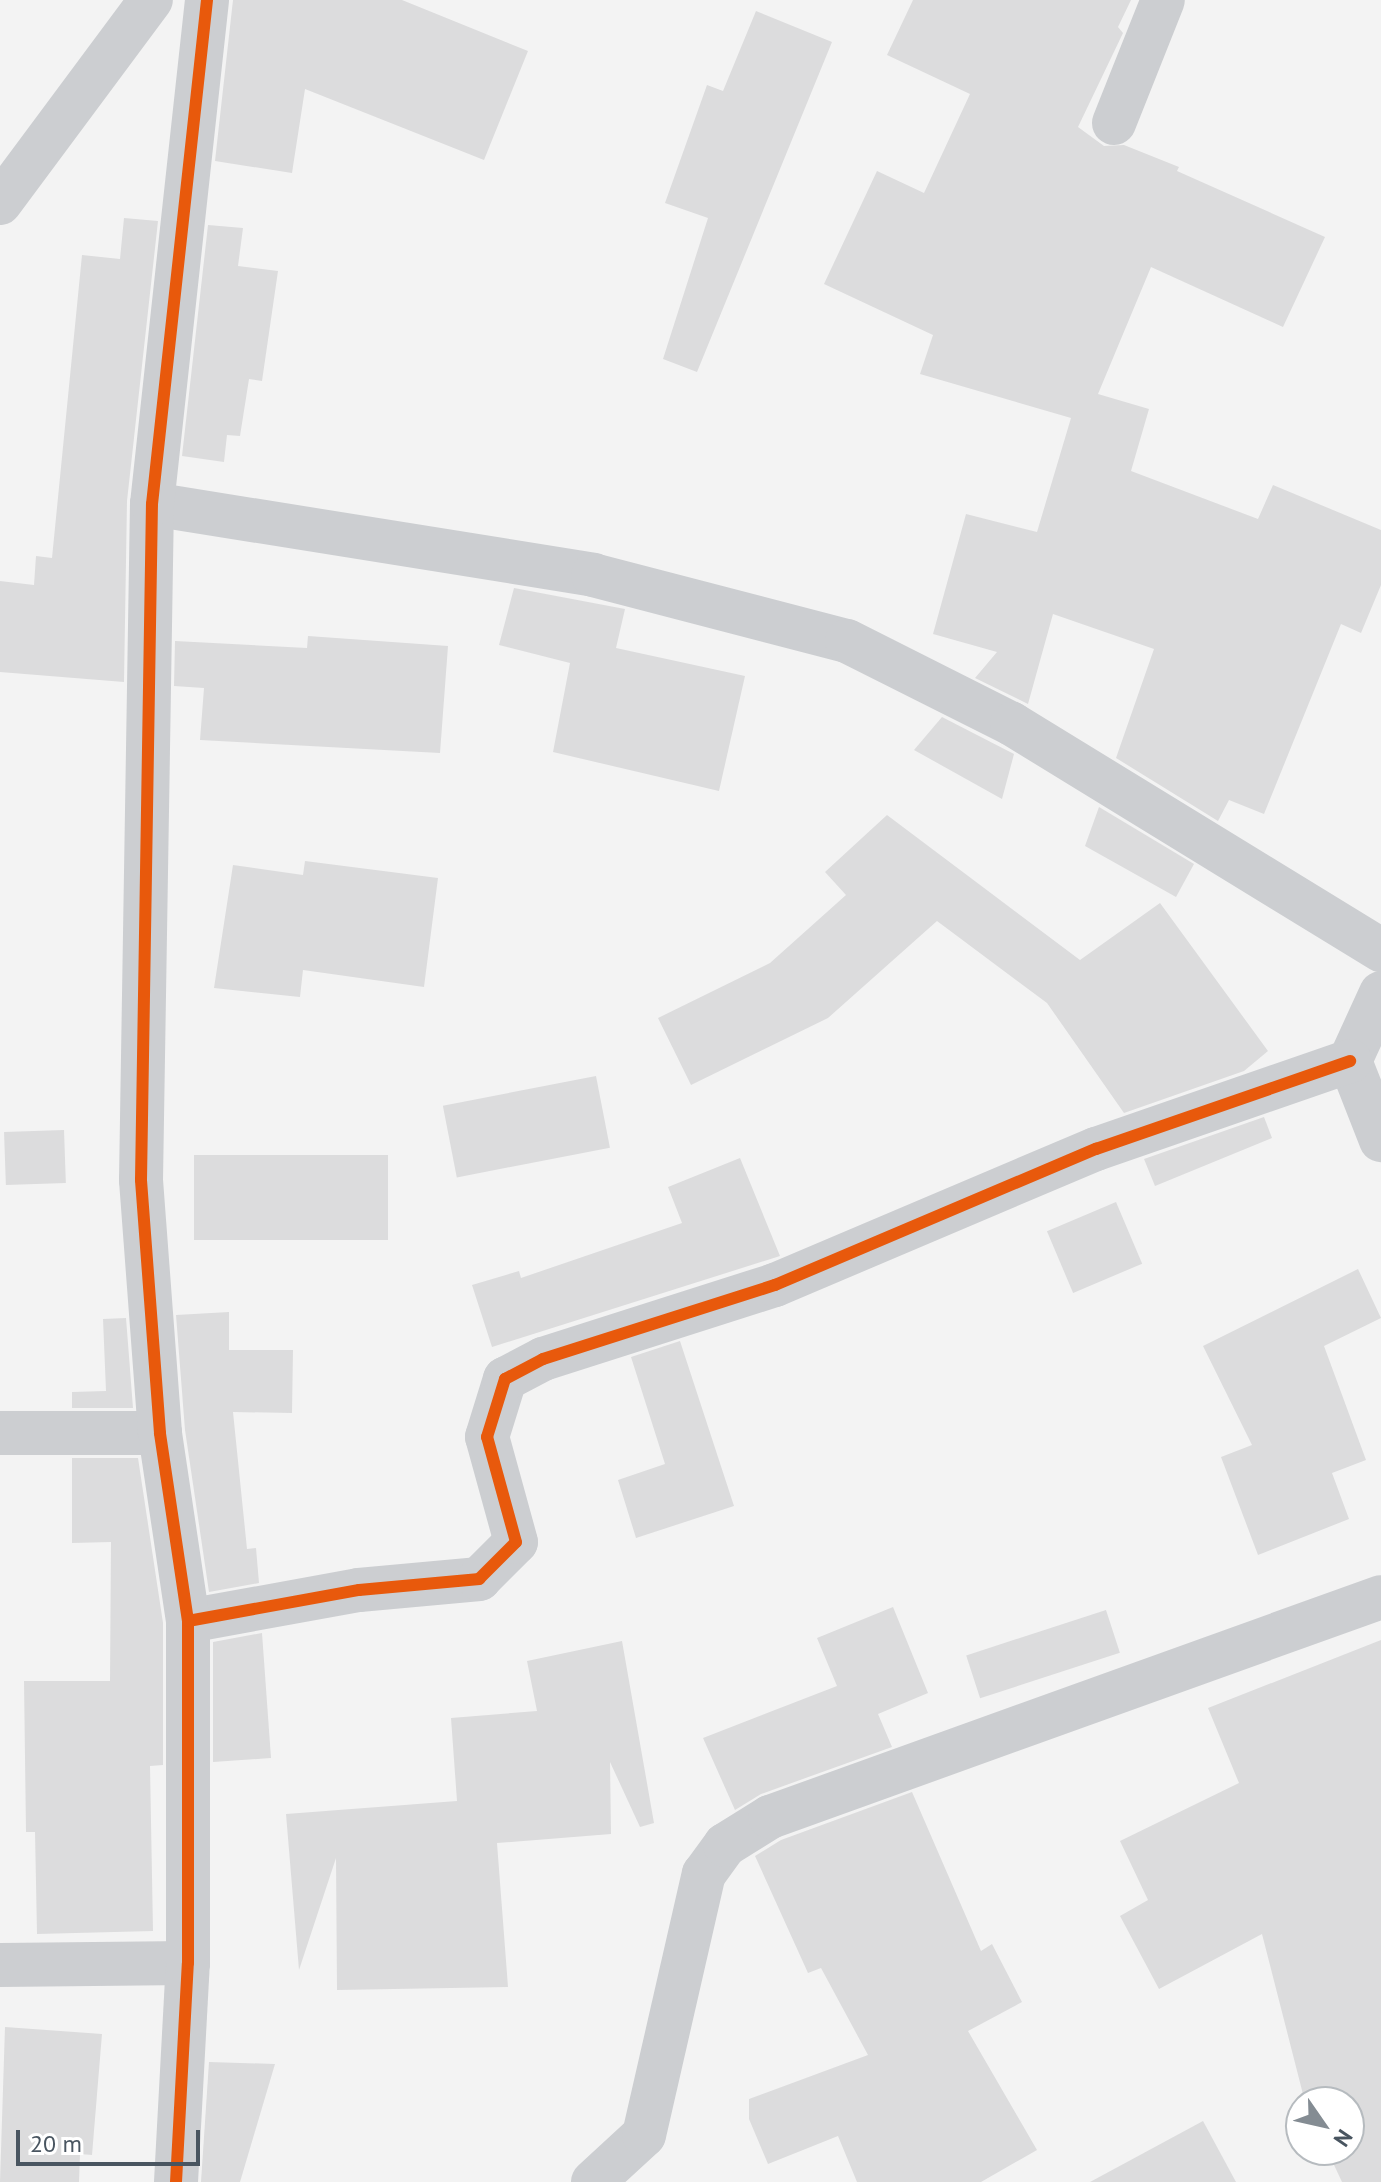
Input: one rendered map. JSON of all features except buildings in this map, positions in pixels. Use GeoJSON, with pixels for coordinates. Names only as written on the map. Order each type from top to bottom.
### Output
{"type":"FeatureCollection","features":[{"type":"Feature","properties":{"kind":"street"},"geometry":{"type":"LineString","coordinates":[[0,203],[151,0]]}},
{"type":"Feature","properties":{"kind":"street"},"geometry":{"type":"LineString","coordinates":[[176,2182],[188,1963],[188,1621],[160,1433],[141,1180],[152,504],[207,0]]}},
{"type":"Feature","properties":{"kind":"street"},"geometry":{"type":"LineString","coordinates":[[1114,123],[1163,0]]}},
{"type":"Feature","properties":{"kind":"street"},"geometry":{"type":"LineString","coordinates":[[152,504],[593,575],[847,641],[1012,724],[1381,950]]}},
{"type":"Feature","properties":{"kind":"street"},"geometry":{"type":"LineString","coordinates":[[1381,993],[1350,1061],[1381,1140]]}},
{"type":"Feature","properties":{"kind":"street"},"geometry":{"type":"LineString","coordinates":[[188,1621],[359,1590],[479,1579],[516,1542],[487,1437],[505,1379],[543,1359],[775,1285],[1096,1149],[1350,1061]]}},
{"type":"Feature","properties":{"kind":"street"},"geometry":{"type":"LineString","coordinates":[[0,1433],[160,1433]]}},
{"type":"Feature","properties":{"kind":"street"},"geometry":{"type":"LineString","coordinates":[[593,2182],[644,2135],[704,1874],[725,1845],[770,1817],[1381,1597]]}},
{"type":"Feature","properties":{"kind":"street"},"geometry":{"type":"LineString","coordinates":[[0,1965],[188,1963]]}},
{"type":"Feature","properties":{"kind":"cycle path"},"geometry":{"type":"LineString","coordinates":[[176,2182],[188,1963],[188,1621],[160,1433],[141,1180],[152,504],[207,0]]}},
{"type":"Feature","properties":{"kind":"cycle path"},"geometry":{"type":"LineString","coordinates":[[188,1621],[359,1590],[479,1579],[516,1542],[487,1437],[505,1379],[543,1359],[775,1285],[1096,1149],[1350,1061]]}}]}
